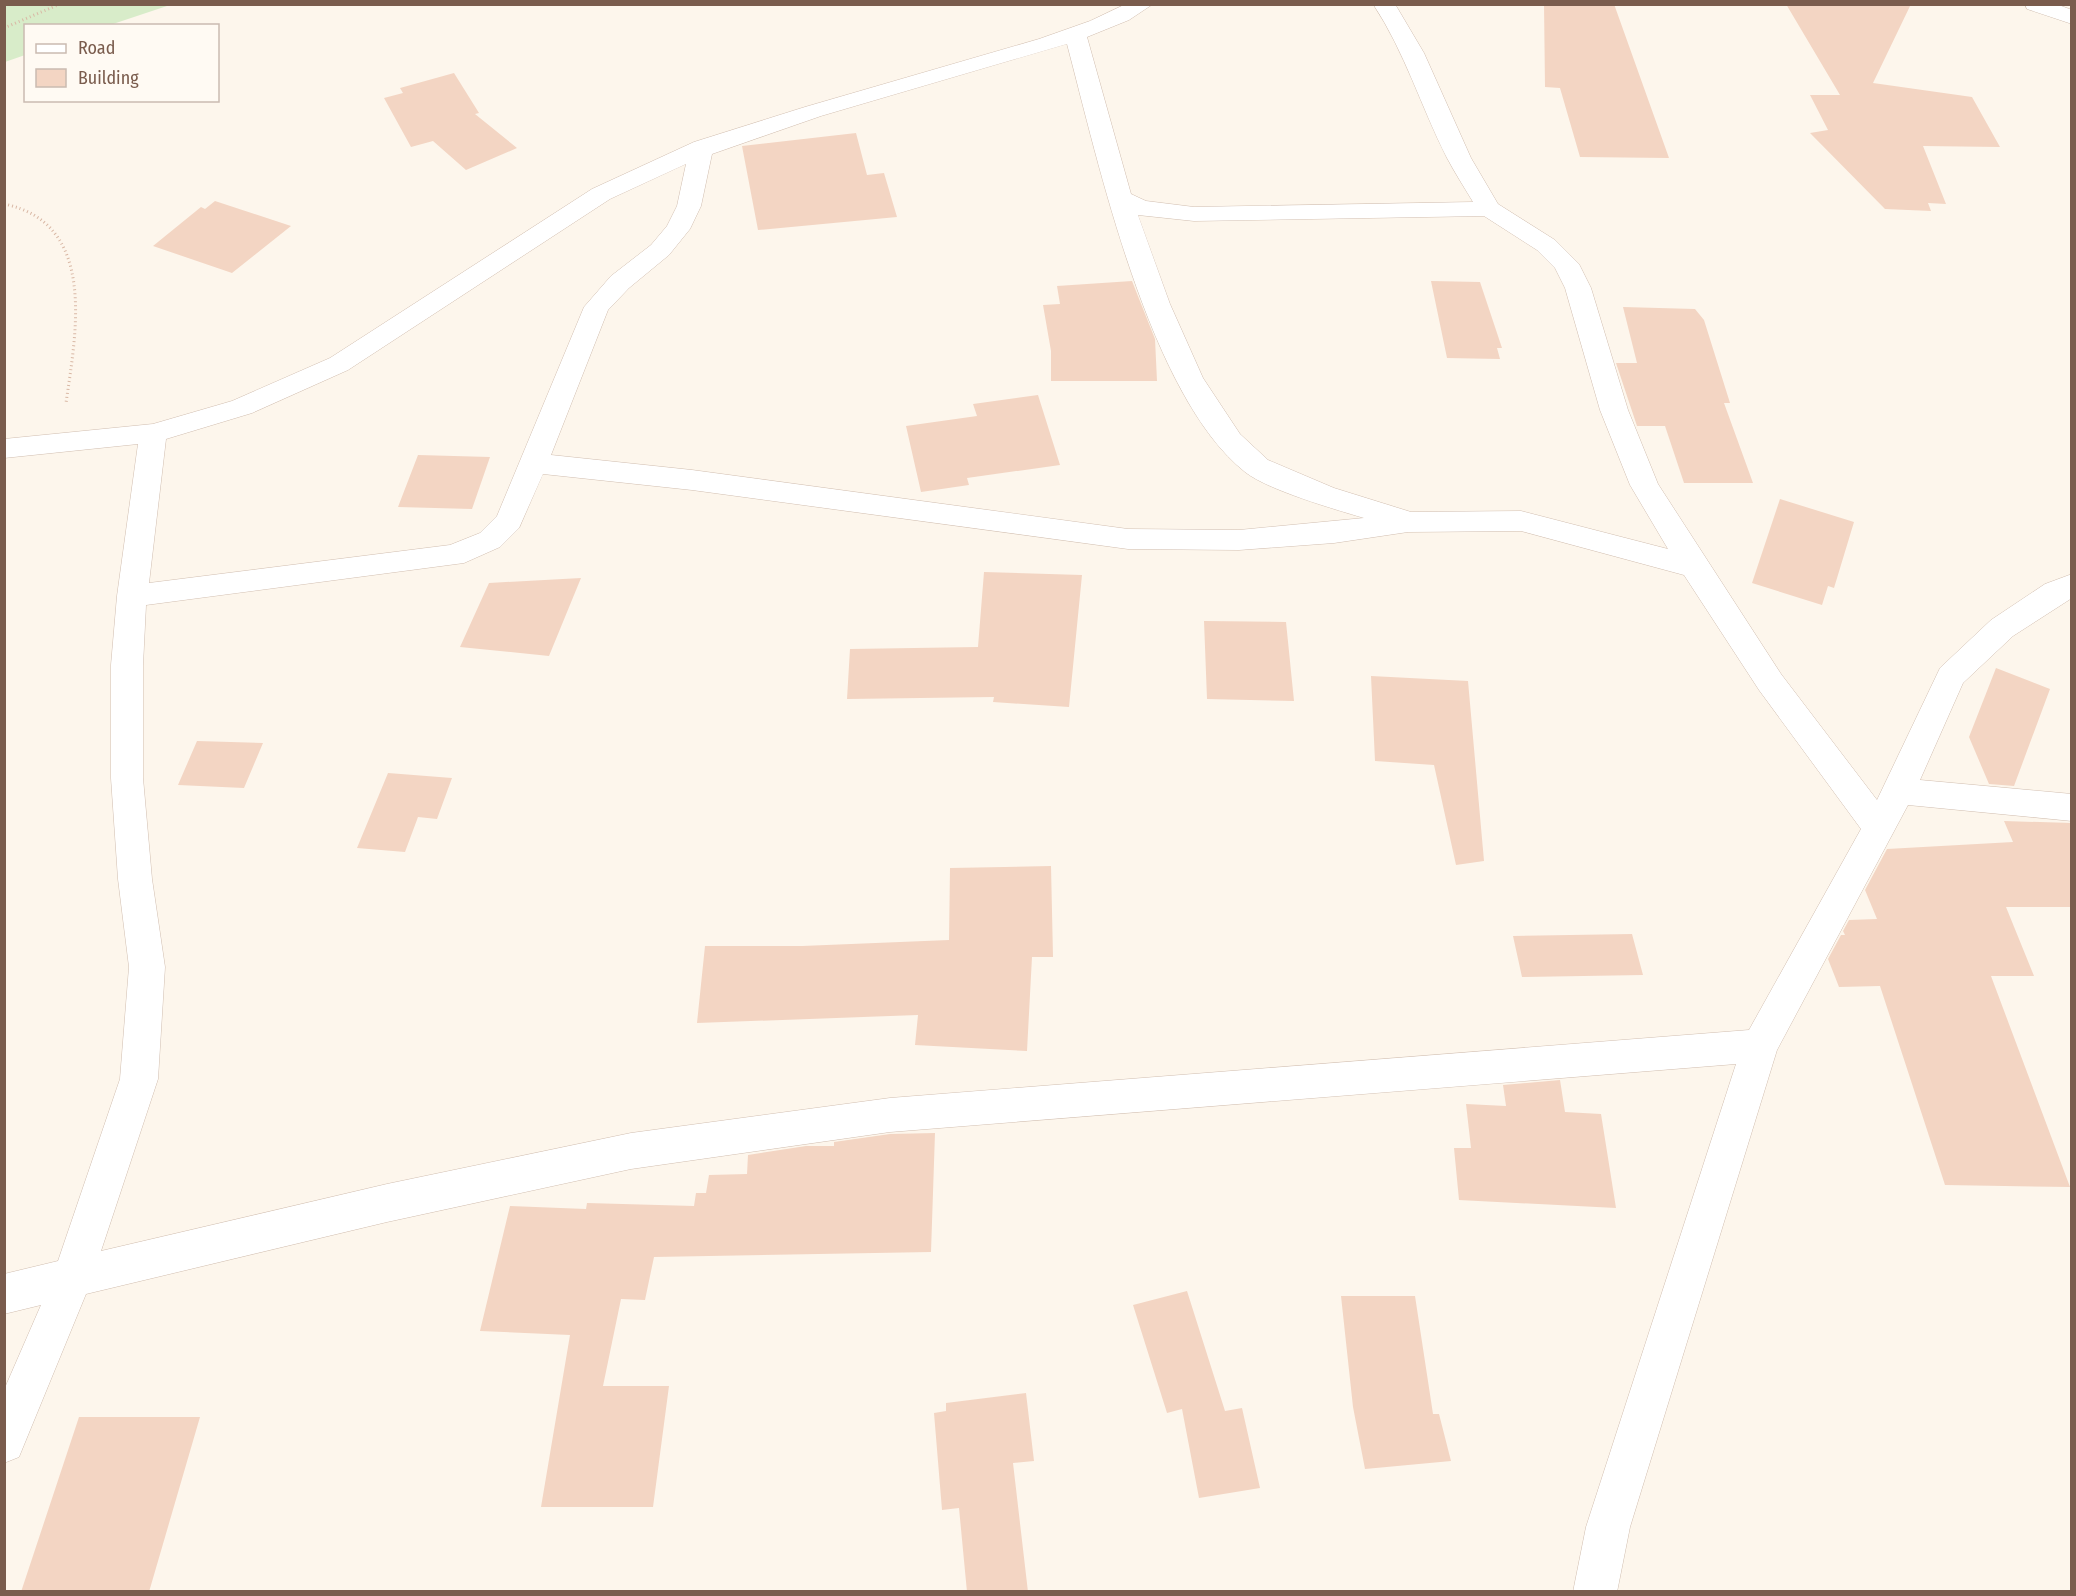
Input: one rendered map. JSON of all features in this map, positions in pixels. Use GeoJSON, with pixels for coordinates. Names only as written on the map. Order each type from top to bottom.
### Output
{"type":"FeatureCollection","features":[{"type":"Feature","properties":{"kind":"street"},"geometry":{"type":"LineString","coordinates":[[4,449],[153,432],[242,407],[339,364],[601,194],[646,171],[738,134],[999,58],[1075,32],[1143,4]]}},
{"type":"Feature","properties":{"kind":"street"},"geometry":{"type":"LineString","coordinates":[[1383,4],[1394,17],[1413,53],[1459,158],[1490,209],[1546,245],[1566,264],[1578,288],[1614,410],[1644,485],[1694,567],[1770,682],[1878,827]]}},
{"type":"Feature","properties":{"kind":"street"},"geometry":{"type":"LineString","coordinates":[[2035,4],[2072,18]]}},
{"type":"Feature","properties":{"kind":"street"},"geometry":{"type":"LineString","coordinates":[[1075,32],[1120,198],[1170,338],[1194,389],[1230,439],[1256,465],[1312,492],[1408,522]]}},
{"type":"Feature","properties":{"kind":"street"},"geometry":{"type":"LineString","coordinates":[[132,596],[454,555],[490,540],[509,521],[579,346],[597,307],[620,282],[660,250],[678,229],[689,206],[702,147]]}},
{"type":"Feature","properties":{"kind":"street"},"geometry":{"type":"LineString","coordinates":[[1120,198],[1140,208],[1194,214],[1490,209]]}},
{"type":"Feature","properties":{"kind":"street"},"geometry":{"type":"LineString","coordinates":[[4,1442],[73,1276],[139,1079],[147,967],[135,879],[127,778],[127,665],[132,596],[153,432]]}},
{"type":"Feature","properties":{"kind":"street"},"geometry":{"type":"LineString","coordinates":[[534,463],[692,480],[1128,539],[1239,540],[1334,533],[1408,522],[1521,520],[1694,567]]}},
{"type":"Feature","properties":{"kind":"street"},"geometry":{"type":"LineString","coordinates":[[1595,1592],[1608,1527],[1760,1046],[1899,791],[1951,676],[2002,628],[2072,585]]}},
{"type":"Feature","properties":{"kind":"street"},"geometry":{"type":"LineString","coordinates":[[1899,791],[2072,808]]}},
{"type":"Feature","properties":{"kind":"street"},"geometry":{"type":"LineString","coordinates":[[4,1294],[387,1203],[631,1151],[890,1114],[1760,1046]]}},
{"type":"Feature","properties":{"kind":"path"},"geometry":{"type":"LineString","coordinates":[[4,28],[60,4]]}},
{"type":"Feature","properties":{"kind":"path"},"geometry":{"type":"LineString","coordinates":[[4,204],[36,212],[56,232],[69,260],[76,326],[61,442]]}},
{"type":"Feature","properties":{"kind":"green space"},"geometry":{"type":"Polygon","coordinates":[[[5,4],[170,5],[113,24],[24,24],[24,55],[5,62],[5,4]]]}},
{"type":"Feature","properties":{"kind":"building"},"geometry":{"type":"Polygon","coordinates":[[[1544,4],[1614,4],[1669,158],[1580,157],[1560,88],[1545,87],[1544,4]]]}},
{"type":"Feature","properties":{"kind":"building"},"geometry":{"type":"Polygon","coordinates":[[[1786,4],[1911,4],[1873,83],[1972,97],[2000,147],[1923,146],[1946,204],[1928,203],[1931,211],[1885,209],[1810,133],[1828,130],[1810,95],[1840,95],[1786,4]]]}},
{"type":"Feature","properties":{"kind":"building"},"geometry":{"type":"Polygon","coordinates":[[[454,73],[479,113],[475,114],[517,148],[466,170],[433,141],[411,147],[384,98],[403,93],[400,88],[454,73]]]}},
{"type":"Feature","properties":{"kind":"building"},"geometry":{"type":"Polygon","coordinates":[[[856,133],[867,175],[884,173],[897,217],[758,230],[742,146],[856,133]]]}},
{"type":"Feature","properties":{"kind":"building"},"geometry":{"type":"Polygon","coordinates":[[[215,201],[291,226],[232,273],[153,246],[201,207],[205,209],[215,201]]]}},
{"type":"Feature","properties":{"kind":"building"},"geometry":{"type":"Polygon","coordinates":[[[1132,281],[1155,339],[1157,381],[1051,381],[1051,351],[1043,305],[1060,304],[1057,286],[1132,281]]]}},
{"type":"Feature","properties":{"kind":"building"},"geometry":{"type":"Polygon","coordinates":[[[1431,281],[1480,282],[1502,348],[1497,348],[1500,359],[1447,358],[1431,281]]]}},
{"type":"Feature","properties":{"kind":"building"},"geometry":{"type":"Polygon","coordinates":[[[1623,307],[1695,309],[1704,320],[1730,403],[1724,403],[1753,483],[1684,483],[1665,426],[1637,426],[1616,363],[1637,363],[1623,307]]]}},
{"type":"Feature","properties":{"kind":"building"},"geometry":{"type":"Polygon","coordinates":[[[1038,395],[1060,465],[967,478],[969,485],[921,492],[906,426],[977,416],[973,404],[1038,395]]]}},
{"type":"Feature","properties":{"kind":"building"},"geometry":{"type":"Polygon","coordinates":[[[418,455],[490,457],[472,509],[398,507],[418,455]]]}},
{"type":"Feature","properties":{"kind":"building"},"geometry":{"type":"Polygon","coordinates":[[[1780,499],[1854,522],[1834,588],[1828,586],[1822,605],[1752,583],[1780,499]]]}},
{"type":"Feature","properties":{"kind":"building"},"geometry":{"type":"Polygon","coordinates":[[[984,572],[1082,575],[1069,707],[993,702],[994,697],[847,699],[850,649],[978,647],[984,572]]]}},
{"type":"Feature","properties":{"kind":"building"},"geometry":{"type":"Polygon","coordinates":[[[581,578],[549,656],[460,647],[489,583],[581,578]]]}},
{"type":"Feature","properties":{"kind":"building"},"geometry":{"type":"Polygon","coordinates":[[[1204,621],[1286,622],[1294,701],[1207,699],[1204,621]]]}},
{"type":"Feature","properties":{"kind":"building"},"geometry":{"type":"Polygon","coordinates":[[[1996,668],[2050,689],[2014,786],[1989,784],[1969,737],[1996,668]]]}},
{"type":"Feature","properties":{"kind":"building"},"geometry":{"type":"Polygon","coordinates":[[[1371,676],[1468,681],[1484,861],[1456,865],[1434,765],[1375,761],[1371,676]]]}},
{"type":"Feature","properties":{"kind":"building"},"geometry":{"type":"Polygon","coordinates":[[[197,741],[263,743],[244,788],[178,785],[197,741]]]}},
{"type":"Feature","properties":{"kind":"building"},"geometry":{"type":"Polygon","coordinates":[[[388,773],[452,778],[437,819],[418,817],[405,852],[357,848],[388,773]]]}},
{"type":"Feature","properties":{"kind":"building"},"geometry":{"type":"Polygon","coordinates":[[[2004,821],[2072,823],[2072,907],[2006,907],[2034,976],[1991,976],[2070,1187],[1945,1185],[1880,986],[1839,987],[1828,959],[1841,935],[1845,935],[1843,931],[1849,920],[1877,919],[1865,890],[1887,849],[2013,842],[2004,821]]]}},
{"type":"Feature","properties":{"kind":"building"},"geometry":{"type":"Polygon","coordinates":[[[1051,866],[1053,957],[1032,957],[1027,1051],[915,1045],[918,1015],[697,1023],[705,946],[802,946],[949,940],[950,868],[1051,866]]]}},
{"type":"Feature","properties":{"kind":"building"},"geometry":{"type":"Polygon","coordinates":[[[1632,934],[1643,975],[1522,977],[1513,936],[1632,934]]]}},
{"type":"Feature","properties":{"kind":"building"},"geometry":{"type":"Polygon","coordinates":[[[1560,1080],[1565,1112],[1601,1114],[1616,1208],[1459,1200],[1454,1148],[1471,1148],[1466,1104],[1506,1106],[1503,1085],[1560,1080]]]}},
{"type":"Feature","properties":{"kind":"building"},"geometry":{"type":"Polygon","coordinates":[[[935,1133],[931,1252],[654,1257],[645,1300],[621,1299],[603,1386],[669,1386],[653,1507],[541,1507],[570,1335],[480,1331],[510,1206],[586,1209],[587,1203],[694,1206],[696,1193],[706,1193],[709,1175],[747,1174],[748,1155],[806,1146],[834,1146],[834,1142],[890,1134],[935,1133]]]}},
{"type":"Feature","properties":{"kind":"building"},"geometry":{"type":"Polygon","coordinates":[[[1187,1291],[1225,1411],[1242,1408],[1260,1488],[1199,1498],[1182,1409],[1167,1413],[1133,1305],[1187,1291]]]}},
{"type":"Feature","properties":{"kind":"building"},"geometry":{"type":"Polygon","coordinates":[[[1341,1296],[1415,1296],[1433,1414],[1439,1414],[1451,1461],[1365,1469],[1353,1407],[1341,1296]]]}},
{"type":"Feature","properties":{"kind":"building"},"geometry":{"type":"Polygon","coordinates":[[[1026,1393],[1034,1461],[1013,1463],[1028,1592],[967,1592],[959,1508],[942,1510],[934,1413],[946,1411],[946,1403],[1026,1393]]]}},
{"type":"Feature","properties":{"kind":"building"},"geometry":{"type":"Polygon","coordinates":[[[79,1417],[200,1417],[149,1592],[21,1592],[79,1417]]]}}]}
